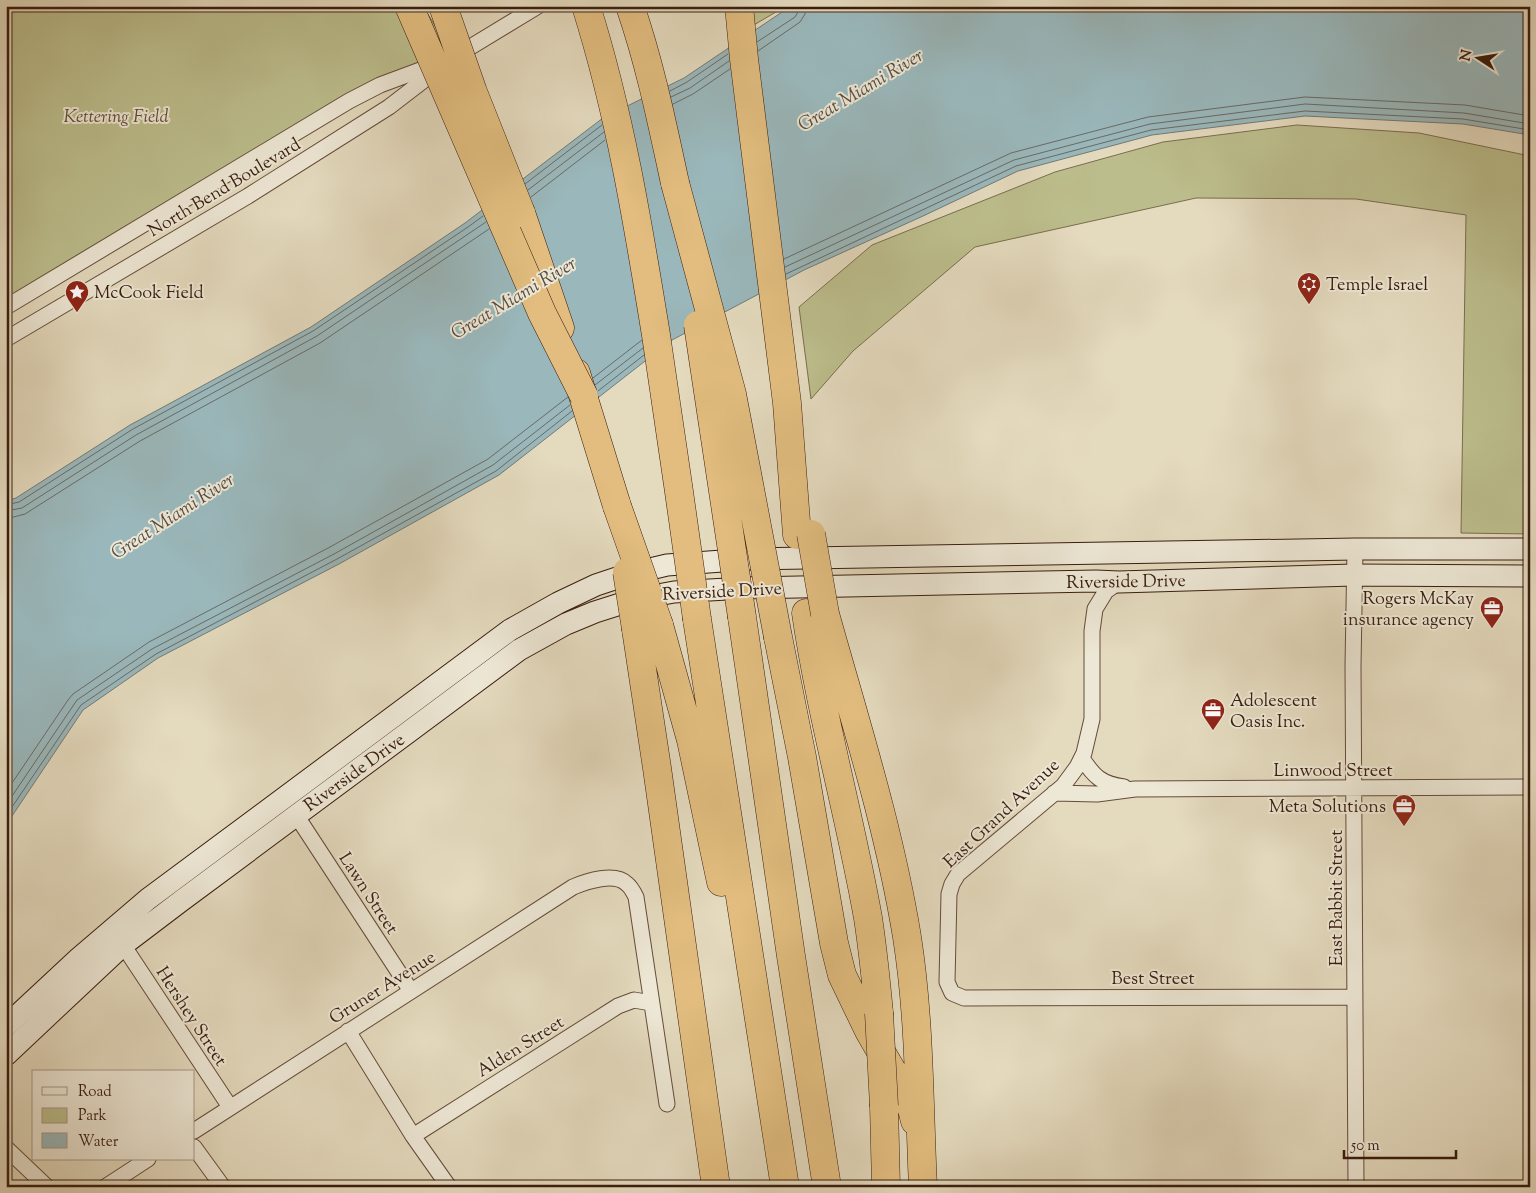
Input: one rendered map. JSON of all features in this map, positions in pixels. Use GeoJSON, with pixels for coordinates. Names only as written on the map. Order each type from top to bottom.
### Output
{"type":"FeatureCollection","features":[{"type":"Feature","properties":{"kind":"highway"},"geometry":{"type":"LineString","coordinates":[[409,6],[542,313],[584,396]]}},
{"type":"Feature","properties":{"kind":"highway"},"geometry":{"type":"LineString","coordinates":[[443,6],[473,92],[521,213],[584,396],[617,506],[648,627],[691,740],[722,888],[746,940]]}},
{"type":"Feature","properties":{"kind":"highway"},"geometry":{"type":"LineString","coordinates":[[586,6],[611,91],[635,207],[785,1187]]}},
{"type":"Feature","properties":{"kind":"highway"},"geometry":{"type":"LineString","coordinates":[[630,6],[661,115],[675,182],[742,617],[826,1187]]}},
{"type":"Feature","properties":{"kind":"highway"},"geometry":{"type":"LineString","coordinates":[[739,6],[787,403],[816,614],[821,701],[867,912],[879,1013],[886,1187]]}},
{"type":"Feature","properties":{"kind":"highway"},"geometry":{"type":"LineString","coordinates":[[675,182],[732,394],[802,757],[834,943],[842,975],[869,1031],[912,1109],[921,1142]]}},
{"type":"Feature","properties":{"kind":"highway"},"geometry":{"type":"LineString","coordinates":[[816,614],[880,809],[898,885],[914,990],[919,1056],[923,1187]]}},
{"type":"Feature","properties":{"kind":"highway"},"geometry":{"type":"LineString","coordinates":[[648,627],[658,777],[716,1187]]}},
{"type":"Feature","properties":{"kind":"main road","name":"Riverside Drive"},"geometry":{"type":"LineString","coordinates":[[6,1026],[79,958],[148,899],[510,630],[558,603],[596,585],[629,574],[667,565],[750,559],[1355,549],[1530,549]]}},
{"type":"Feature","properties":{"kind":"main road","name":"Riverside Drive"},"geometry":{"type":"LineString","coordinates":[[6,1055],[123,946],[519,650],[566,624],[595,612],[636,599],[674,592],[745,588],[1353,576],[1530,576]]}},
{"type":"Feature","properties":{"kind":"street","name":"North Bend Boulevard"},"geometry":{"type":"LineString","coordinates":[[6,339],[248,196],[389,108],[454,57],[538,6]]}},
{"type":"Feature","properties":{"kind":"street","name":"North Bend Boulevard"},"geometry":{"type":"LineString","coordinates":[[6,307],[349,101],[380,85],[454,57]]}},
{"type":"Feature","properties":{"kind":"street","name":"East Babbit Street"},"geometry":{"type":"LineString","coordinates":[[1355,549],[1353,576],[1356,1187]]}},
{"type":"Feature","properties":{"kind":"street","name":"East Grand Avenue"},"geometry":{"type":"LineString","coordinates":[[952,993],[947,982],[949,894],[952,884],[958,874],[1062,786],[1082,758],[1093,709],[1092,631],[1095,609],[1106,591],[1119,582]]}},
{"type":"Feature","properties":{"kind":"street","name":"Linwood Street"},"geometry":{"type":"LineString","coordinates":[[1082,758],[1094,774],[1104,783],[1136,789]]}},
{"type":"Feature","properties":{"kind":"street","name":"Linwood Street"},"geometry":{"type":"LineString","coordinates":[[1054,793],[1097,794],[1136,789],[1530,787]]}},
{"type":"Feature","properties":{"kind":"street","name":"Lawn Street"},"geometry":{"type":"LineString","coordinates":[[296,815],[411,991]]}},
{"type":"Feature","properties":{"kind":"street","name":"Gruner Avenue"},"geometry":{"type":"LineString","coordinates":[[195,1130],[573,887],[593,880],[611,877],[627,882],[636,897],[651,1003]]}},
{"type":"Feature","properties":{"kind":"street","name":"Hershey Street"},"geometry":{"type":"LineString","coordinates":[[123,946],[230,1107]]}},
{"type":"Feature","properties":{"kind":"street","name":"Best Street"},"geometry":{"type":"LineString","coordinates":[[952,993],[964,998],[1355,996]]}},
{"type":"Feature","properties":{"kind":"street","name":"Alden Street"},"geometry":{"type":"LineString","coordinates":[[413,1136],[618,1006],[634,1000],[651,1003]]}},
{"type":"Feature","properties":{"kind":"street"},"geometry":{"type":"LineString","coordinates":[[651,1003],[667,1104]]}},
{"type":"Feature","properties":{"kind":"street"},"geometry":{"type":"LineString","coordinates":[[348,1031],[413,1136],[449,1187]]}},
{"type":"Feature","properties":{"kind":"street"},"geometry":{"type":"LineString","coordinates":[[6,1148],[47,1187]]}},
{"type":"Feature","properties":{"kind":"street"},"geometry":{"type":"LineString","coordinates":[[195,1148],[223,1187]]}},
{"type":"Feature","properties":{"kind":"street"},"geometry":{"type":"LineString","coordinates":[[105,1187],[146,1160]]}},
{"type":"Feature","properties":{"kind":"green space","name":"Kettering Field"},"geometry":{"type":"Polygon","coordinates":[[[6,6],[423,6],[454,57],[380,85],[6,307],[6,6]]]}},
{"type":"Feature","properties":{"kind":"green space"},"geometry":{"type":"Polygon","coordinates":[[[741,6],[786,6],[742,32],[741,6]]]}},
{"type":"Feature","properties":{"kind":"green space"},"geometry":{"type":"Polygon","coordinates":[[[1297,125],[1419,133],[1530,156],[1530,534],[1461,533],[1466,215],[1356,199],[1196,198],[975,247],[853,351],[811,399],[799,307],[872,245],[1055,172],[1163,142],[1297,125]]]}},
{"type":"Feature","properties":{"kind":"water","name":"Great Miami River"},"geometry":{"type":"Polygon","coordinates":[[[791,6],[1530,6],[1530,135],[1463,124],[1305,116],[1152,135],[1018,171],[804,270],[672,340],[499,475],[339,564],[158,658],[83,710],[6,825],[6,501],[16,498],[130,425],[311,327],[465,223],[603,118],[684,78],[791,6]]]}},
{"type":"Feature","properties":{"kind":"place","name":"Temple Israel"},"geometry":{"type":"Point","coordinates":[1309,305]}},
{"type":"Feature","properties":{"kind":"place","name":"McCook Field"},"geometry":{"type":"Point","coordinates":[77,313]}},
{"type":"Feature","properties":{"kind":"place","name":"Rogers McKay insurance agency"},"geometry":{"type":"Point","coordinates":[1492,629]}},
{"type":"Feature","properties":{"kind":"place","name":"Adolescent Oasis Inc."},"geometry":{"type":"Point","coordinates":[1213,731]}},
{"type":"Feature","properties":{"kind":"place","name":"Meta Solutions"},"geometry":{"type":"Point","coordinates":[1404,827]}}]}
